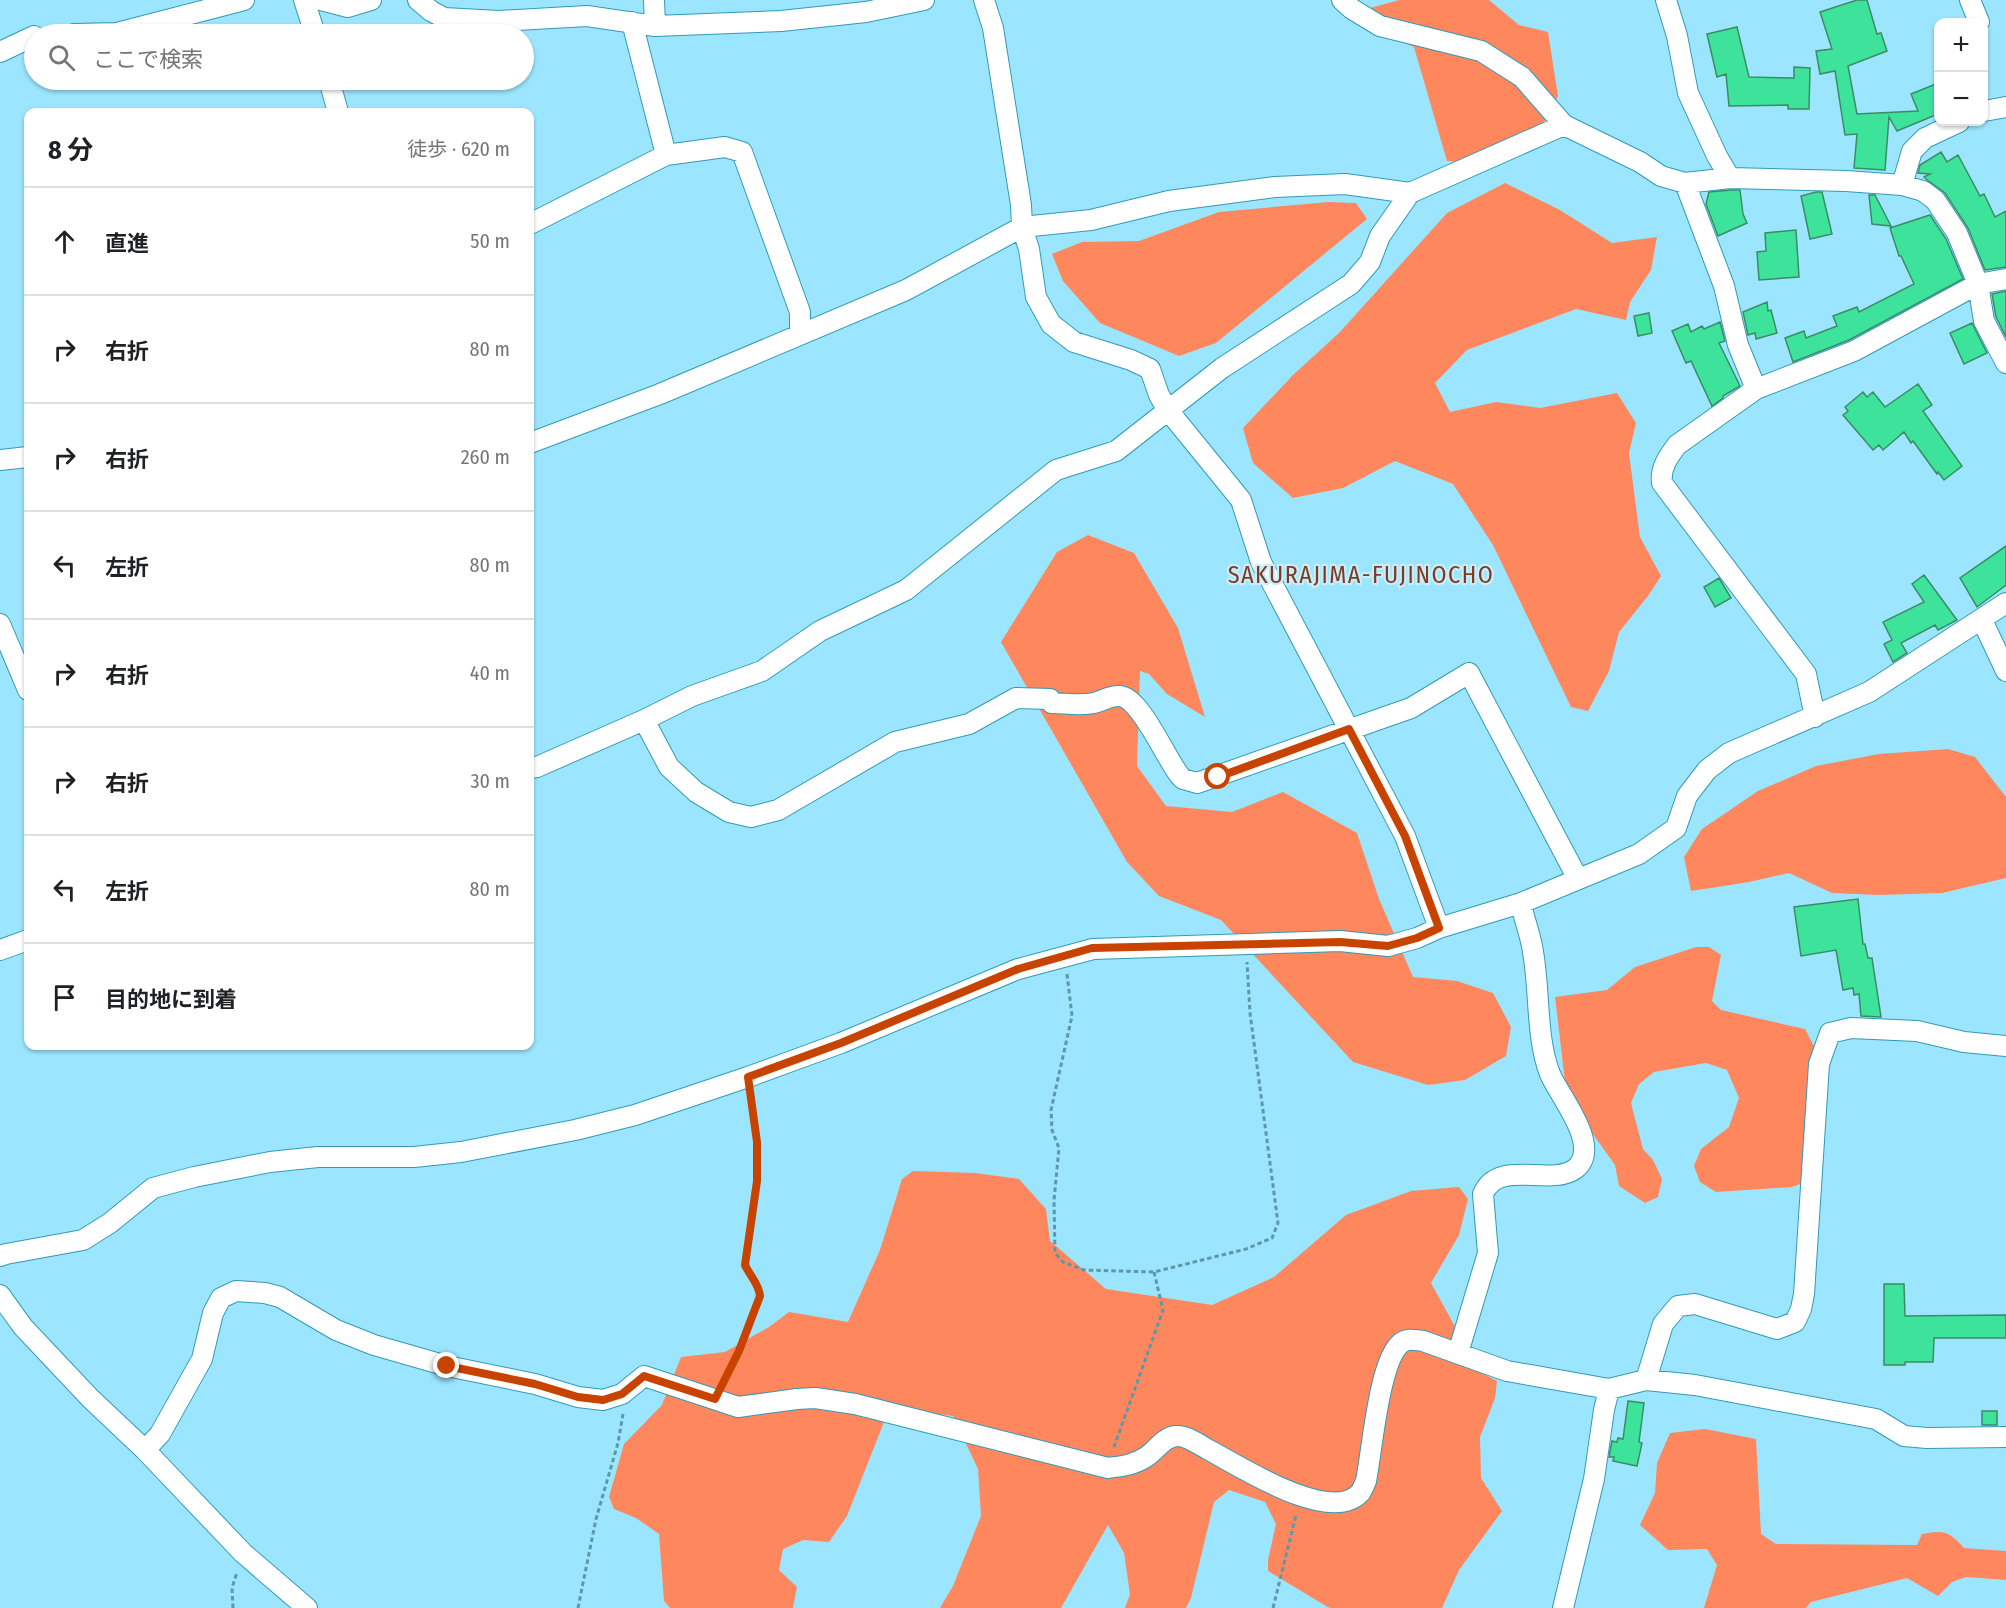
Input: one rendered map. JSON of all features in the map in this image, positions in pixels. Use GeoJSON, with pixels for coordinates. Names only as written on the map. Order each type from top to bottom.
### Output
{"type":"FeatureCollection","features":[{"type":"Feature","properties":{"kind":"street"},"geometry":{"type":"LineString","coordinates":[[152,24],[244,0]]}},
{"type":"Feature","properties":{"kind":"street"},"geometry":{"type":"LineString","coordinates":[[304,0],[312,24]]}},
{"type":"Feature","properties":{"kind":"street"},"geometry":{"type":"LineString","coordinates":[[321,0],[348,7],[371,0]]}},
{"type":"Feature","properties":{"kind":"street"},"geometry":{"type":"LineString","coordinates":[[418,0],[444,18],[499,21],[587,16],[655,26],[781,21],[866,12],[924,0]]}},
{"type":"Feature","properties":{"kind":"street"},"geometry":{"type":"LineString","coordinates":[[654,0],[655,26]]}},
{"type":"Feature","properties":{"kind":"street"},"geometry":{"type":"LineString","coordinates":[[984,0],[993,28],[1021,205],[1022,227],[1029,249],[1036,297],[1051,324],[1074,342],[1131,360],[1150,369],[1159,395],[1167,409],[1241,500],[1261,562],[1405,836],[1439,928]]}},
{"type":"Feature","properties":{"kind":"street"},"geometry":{"type":"LineString","coordinates":[[1666,0],[1677,36],[1688,93],[1717,156],[1730,178]]}},
{"type":"Feature","properties":{"kind":"street"},"geometry":{"type":"LineString","coordinates":[[1970,0],[1977,18]]}},
{"type":"Feature","properties":{"kind":"street"},"geometry":{"type":"LineString","coordinates":[[1354,3],[1380,26],[1481,51],[1522,77],[1564,125],[1640,162],[1661,176],[1685,183],[1730,178],[1846,181],[1902,185],[1923,191],[1935,200],[1957,233],[1978,284],[1984,321],[2006,363]]}},
{"type":"Feature","properties":{"kind":"street"},"geometry":{"type":"LineString","coordinates":[[632,22],[666,155]]}},
{"type":"Feature","properties":{"kind":"street"},"geometry":{"type":"LineString","coordinates":[[0,52],[24,41]]}},
{"type":"Feature","properties":{"kind":"street"},"geometry":{"type":"LineString","coordinates":[[332,90],[337,108]]}},
{"type":"Feature","properties":{"kind":"street"},"geometry":{"type":"LineString","coordinates":[[1988,110],[2006,107]]}},
{"type":"Feature","properties":{"kind":"street"},"geometry":{"type":"LineString","coordinates":[[534,767],[644,720],[692,696],[762,670],[820,631],[906,590],[1056,470],[1116,451],[1222,368],[1351,284],[1370,262],[1380,236],[1410,193],[1564,125]]}},
{"type":"Feature","properties":{"kind":"street"},"geometry":{"type":"LineString","coordinates":[[1902,185],[1912,151],[1925,138],[1950,126]]}},
{"type":"Feature","properties":{"kind":"street"},"geometry":{"type":"LineString","coordinates":[[534,222],[666,155],[725,147],[742,152],[800,312],[800,334]]}},
{"type":"Feature","properties":{"kind":"street"},"geometry":{"type":"LineString","coordinates":[[1685,183],[1724,286],[1738,345],[1756,389]]}},
{"type":"Feature","properties":{"kind":"street"},"geometry":{"type":"LineString","coordinates":[[534,441],[660,394],[906,290],[1022,227],[1091,220],[1169,201],[1275,187],[1345,184],[1410,193]]}},
{"type":"Feature","properties":{"kind":"street"},"geometry":{"type":"LineString","coordinates":[[1815,717],[1806,674],[1662,483],[1661,472],[1677,445],[1756,389],[1854,351],[1978,284],[2006,279]]}},
{"type":"Feature","properties":{"kind":"street"},"geometry":{"type":"LineString","coordinates":[[0,460],[24,457]]}},
{"type":"Feature","properties":{"kind":"street"},"geometry":{"type":"LineString","coordinates":[[0,1256],[83,1240],[110,1223],[153,1188],[194,1177],[270,1162],[306,1158],[414,1157],[461,1152],[635,1115],[841,1043],[1018,969],[1092,948],[1340,942],[1388,946],[1417,938],[1439,928],[1521,903],[1639,854],[1676,828],[1687,796],[1707,770],[1729,753],[1869,693],[2006,603]]}},
{"type":"Feature","properties":{"kind":"street"},"geometry":{"type":"LineString","coordinates":[[1982,620],[2006,671]]}},
{"type":"Feature","properties":{"kind":"street"},"geometry":{"type":"LineString","coordinates":[[0,624],[24,681]]}},
{"type":"Feature","properties":{"kind":"street"},"geometry":{"type":"LineString","coordinates":[[644,720],[669,767],[696,792],[729,812],[751,817],[778,810],[895,742],[969,724],[1016,698],[1050,699],[1052,703],[1085,704],[1112,696],[1127,698],[1137,706],[1180,776],[1197,783],[1412,708],[1469,673],[1578,879]]}},
{"type":"Feature","properties":{"kind":"street"},"geometry":{"type":"LineString","coordinates":[[1458,1353],[1488,1253],[1483,1194],[1486,1186],[1502,1177],[1563,1174],[1576,1168],[1582,1156],[1582,1137],[1574,1114],[1550,1073],[1544,1052],[1533,949],[1524,922],[1521,903]]}},
{"type":"Feature","properties":{"kind":"street"},"geometry":{"type":"LineString","coordinates":[[0,950],[24,941]]}},
{"type":"Feature","properties":{"kind":"street"},"geometry":{"type":"LineString","coordinates":[[1646,1380],[1663,1324],[1678,1306],[1695,1304],[1777,1329],[1795,1322],[1804,1294],[1819,1064],[1830,1033],[1851,1028],[1917,1031],[1964,1042],[2006,1046]]}},
{"type":"Feature","properties":{"kind":"street"},"geometry":{"type":"LineString","coordinates":[[145,1450],[160,1434],[202,1359],[213,1313],[220,1298],[236,1291],[265,1293],[280,1297],[336,1330],[374,1344],[447,1366],[535,1384],[578,1397],[603,1400],[622,1394],[644,1376],[738,1407],[796,1398],[815,1398],[855,1404],[1108,1468],[1131,1465],[1148,1456],[1164,1440],[1177,1436],[1194,1442],[1274,1484],[1315,1501],[1333,1503],[1346,1501],[1360,1493],[1368,1470],[1380,1394],[1388,1365],[1394,1351],[1401,1343],[1409,1339],[1423,1341],[1507,1371],[1609,1389],[1646,1380],[1695,1384],[1876,1419],[1904,1436],[2006,1437]]}},
{"type":"Feature","properties":{"kind":"street"},"geometry":{"type":"LineString","coordinates":[[0,1294],[23,1327],[90,1398],[145,1450],[243,1553],[307,1608]]}},
{"type":"Feature","properties":{"kind":"street"},"geometry":{"type":"LineString","coordinates":[[1563,1608],[1594,1479],[1609,1389]]}},
{"type":"Feature","properties":{"kind":"path"},"geometry":{"type":"LineString","coordinates":[[1064,957],[1072,1017],[1051,1110],[1052,1130],[1059,1148],[1054,1200],[1055,1252],[1063,1262],[1084,1270],[1154,1272],[1246,1249],[1272,1238],[1278,1223],[1250,1013],[1246,945]]}},
{"type":"Feature","properties":{"kind":"path"},"geometry":{"type":"LineString","coordinates":[[715,1399],[739,1351],[760,1296],[759,1287],[745,1265],[757,1181],[757,1142],[748,1077]]}},
{"type":"Feature","properties":{"kind":"path"},"geometry":{"type":"LineString","coordinates":[[1108,1468],[1163,1310],[1154,1272]]}},
{"type":"Feature","properties":{"kind":"path"},"geometry":{"type":"LineString","coordinates":[[578,1608],[596,1519],[620,1434],[623,1418],[622,1394]]}},
{"type":"Feature","properties":{"kind":"path"},"geometry":{"type":"LineString","coordinates":[[1273,1608],[1302,1496]]}},
{"type":"Feature","properties":{"kind":"path"},"geometry":{"type":"LineString","coordinates":[[233,1608],[232,1588],[243,1553]]}},
{"type":"Feature","properties":{"kind":"shaded area"},"geometry":{"type":"Polygon","coordinates":[[[1399,0],[1489,0],[1519,25],[1548,32],[1558,96],[1544,123],[1463,162],[1447,161],[1414,47],[1386,35],[1363,10],[1399,0]]]}},
{"type":"Feature","properties":{"kind":"shaded area"},"geometry":{"type":"Polygon","coordinates":[[[1505,183],[1560,210],[1612,243],[1657,237],[1651,270],[1630,302],[1626,320],[1576,309],[1467,350],[1435,383],[1450,412],[1496,402],[1540,408],[1617,393],[1636,423],[1629,453],[1640,537],[1661,576],[1619,632],[1609,671],[1588,711],[1571,707],[1493,545],[1453,484],[1395,461],[1343,488],[1293,498],[1253,463],[1243,428],[1293,375],[1340,332],[1447,213],[1505,183]]]}},
{"type":"Feature","properties":{"kind":"shaded area"},"geometry":{"type":"Polygon","coordinates":[[[1328,202],[1356,203],[1367,219],[1216,343],[1179,356],[1100,323],[1063,281],[1052,254],[1082,242],[1139,241],[1219,212],[1328,202]]]}},
{"type":"Feature","properties":{"kind":"shaded area"},"geometry":{"type":"Polygon","coordinates":[[[1088,535],[1134,553],[1178,628],[1205,717],[1167,694],[1149,674],[1140,671],[1137,766],[1166,806],[1232,812],[1283,792],[1357,833],[1379,899],[1413,977],[1457,981],[1493,993],[1511,1027],[1506,1056],[1465,1080],[1428,1085],[1353,1062],[1221,920],[1159,896],[1127,862],[1001,642],[1057,552],[1088,535]]]}},
{"type":"Feature","properties":{"kind":"shaded area"},"geometry":{"type":"Polygon","coordinates":[[[1948,749],[1975,757],[2006,797],[2006,878],[1942,893],[1879,895],[1832,893],[1789,873],[1691,891],[1684,857],[1702,829],[1758,791],[1816,766],[1879,754],[1948,749]]]}},
{"type":"Feature","properties":{"kind":"shaded area"},"geometry":{"type":"Polygon","coordinates":[[[1696,947],[1709,947],[1721,955],[1712,1001],[1721,1010],[1805,1029],[1814,1046],[1808,1068],[1803,1183],[1792,1187],[1716,1192],[1700,1182],[1694,1166],[1701,1149],[1729,1127],[1739,1098],[1727,1070],[1706,1063],[1654,1072],[1639,1084],[1631,1103],[1643,1149],[1653,1160],[1662,1179],[1658,1197],[1645,1203],[1619,1186],[1615,1165],[1590,1130],[1565,1082],[1555,997],[1607,990],[1635,967],[1696,947]]]}},
{"type":"Feature","properties":{"kind":"shaded area"},"geometry":{"type":"Polygon","coordinates":[[[913,1171],[975,1173],[1019,1179],[1046,1209],[1050,1241],[1106,1289],[1212,1305],[1274,1277],[1346,1215],[1411,1191],[1459,1187],[1468,1199],[1459,1235],[1431,1283],[1480,1372],[1497,1381],[1495,1398],[1480,1437],[1481,1478],[1502,1511],[1459,1570],[1442,1608],[1330,1608],[1326,1606],[1268,1571],[1268,1560],[1276,1524],[1265,1502],[1229,1490],[1214,1502],[1191,1598],[1186,1608],[1125,1608],[1130,1594],[1124,1553],[1108,1525],[1061,1608],[940,1608],[953,1586],[981,1516],[978,1469],[953,1416],[894,1408],[884,1422],[847,1516],[829,1542],[803,1540],[783,1549],[779,1570],[797,1587],[793,1608],[670,1608],[664,1601],[659,1534],[636,1518],[614,1509],[609,1497],[624,1444],[662,1405],[681,1357],[725,1352],[769,1327],[789,1312],[848,1322],[880,1250],[902,1179],[913,1171]]]}},
{"type":"Feature","properties":{"kind":"shaded area"},"geometry":{"type":"Polygon","coordinates":[[[1705,1429],[1756,1439],[1761,1534],[1776,1544],[1917,1545],[1922,1534],[1941,1532],[1950,1535],[1964,1548],[2006,1551],[2006,1580],[1966,1577],[1952,1582],[1938,1596],[1907,1578],[1811,1602],[1806,1608],[1704,1608],[1717,1565],[1707,1549],[1668,1550],[1640,1525],[1655,1493],[1657,1463],[1670,1433],[1705,1429]]]}},
{"type":"Feature","properties":{"kind":"building"},"geometry":{"type":"Polygon","coordinates":[[[1857,0],[1867,0],[1877,34],[1881,33],[1887,51],[1848,66],[1857,114],[1918,111],[1911,94],[1934,85],[1934,116],[1897,131],[1889,117],[1885,170],[1854,168],[1857,134],[1845,135],[1835,71],[1820,74],[1816,51],[1832,49],[1820,12],[1857,0]]]}},
{"type":"Feature","properties":{"kind":"building"},"geometry":{"type":"Polygon","coordinates":[[[1737,27],[1749,77],[1794,78],[1794,67],[1810,68],[1809,109],[1788,109],[1788,105],[1729,106],[1726,74],[1717,77],[1707,34],[1737,27]]]}},
{"type":"Feature","properties":{"kind":"building"},"geometry":{"type":"Polygon","coordinates":[[[1941,152],[1947,162],[1958,155],[1980,196],[1984,194],[1995,217],[2006,211],[2006,267],[1985,270],[1968,228],[1945,193],[1924,177],[1930,174],[1918,173],[1920,165],[1941,152]]]}},
{"type":"Feature","properties":{"kind":"building"},"geometry":{"type":"Polygon","coordinates":[[[1740,190],[1743,214],[1747,223],[1718,236],[1706,204],[1709,192],[1740,190]]]}},
{"type":"Feature","properties":{"kind":"building"},"geometry":{"type":"Polygon","coordinates":[[[1822,192],[1832,234],[1810,239],[1801,196],[1822,192]]]}},
{"type":"Feature","properties":{"kind":"building"},"geometry":{"type":"Polygon","coordinates":[[[1869,195],[1875,195],[1891,226],[1872,224],[1869,195]]]}},
{"type":"Feature","properties":{"kind":"building"},"geometry":{"type":"Polygon","coordinates":[[[1930,215],[1946,239],[1963,279],[1849,340],[1793,362],[1785,338],[1804,331],[1806,338],[1837,326],[1833,316],[1857,307],[1859,312],[1914,284],[1899,256],[1890,228],[1930,215]]]}},
{"type":"Feature","properties":{"kind":"building"},"geometry":{"type":"Polygon","coordinates":[[[1796,230],[1799,277],[1759,280],[1757,252],[1766,251],[1765,233],[1796,230]]]}},
{"type":"Feature","properties":{"kind":"building"},"geometry":{"type":"Polygon","coordinates":[[[2006,291],[2006,337],[1996,317],[1992,294],[2006,291]]]}},
{"type":"Feature","properties":{"kind":"building"},"geometry":{"type":"Polygon","coordinates":[[[1767,302],[1768,311],[1771,310],[1777,333],[1756,339],[1755,333],[1748,335],[1743,312],[1767,302]]]}},
{"type":"Feature","properties":{"kind":"building"},"geometry":{"type":"Polygon","coordinates":[[[1649,313],[1652,333],[1638,336],[1634,316],[1649,313]]]}},
{"type":"Feature","properties":{"kind":"building"},"geometry":{"type":"Polygon","coordinates":[[[1720,322],[1725,341],[1719,343],[1740,386],[1712,406],[1691,361],[1686,363],[1672,331],[1688,324],[1691,332],[1702,326],[1704,329],[1720,322]]]}},
{"type":"Feature","properties":{"kind":"building"},"geometry":{"type":"Polygon","coordinates":[[[1972,323],[1987,353],[1964,364],[1950,333],[1972,323]]]}},
{"type":"Feature","properties":{"kind":"building"},"geometry":{"type":"Polygon","coordinates":[[[1918,384],[1932,405],[1923,411],[1962,466],[1944,480],[1904,432],[1883,450],[1879,445],[1873,450],[1843,415],[1848,411],[1845,407],[1863,392],[1867,397],[1873,392],[1885,407],[1918,384]]]}},
{"type":"Feature","properties":{"kind":"building"},"geometry":{"type":"Polygon","coordinates":[[[2006,546],[2006,585],[1977,607],[1960,578],[2006,546]]]}},
{"type":"Feature","properties":{"kind":"building"},"geometry":{"type":"Polygon","coordinates":[[[1924,575],[1957,620],[1938,630],[1935,625],[1901,643],[1907,653],[1893,662],[1884,644],[1892,640],[1883,622],[1924,602],[1912,584],[1924,575]]]}},
{"type":"Feature","properties":{"kind":"building"},"geometry":{"type":"Polygon","coordinates":[[[1719,578],[1731,598],[1715,607],[1704,587],[1719,578]]]}},
{"type":"Feature","properties":{"kind":"building"},"geometry":{"type":"Polygon","coordinates":[[[1858,899],[1863,944],[1865,944],[1868,958],[1872,958],[1881,1017],[1861,1016],[1859,994],[1854,995],[1853,988],[1843,990],[1836,950],[1801,956],[1794,907],[1858,899]]]}},
{"type":"Feature","properties":{"kind":"building"},"geometry":{"type":"Polygon","coordinates":[[[1884,1284],[1904,1284],[1905,1316],[2006,1315],[2006,1338],[1934,1338],[1933,1362],[1884,1365],[1884,1284]]]}},
{"type":"Feature","properties":{"kind":"building"},"geometry":{"type":"Polygon","coordinates":[[[1628,1401],[1644,1403],[1639,1442],[1642,1443],[1637,1466],[1613,1461],[1614,1457],[1609,1457],[1612,1441],[1617,1442],[1618,1438],[1623,1439],[1628,1401]]]}},
{"type":"Feature","properties":{"kind":"building"},"geometry":{"type":"Polygon","coordinates":[[[1982,1411],[1997,1411],[1997,1425],[1982,1425],[1982,1411]]]}},
{"type":"Feature","properties":{"kind":"district","name":"SAKURAJIMA-FUJINOCHO"},"geometry":{"type":"Point","coordinates":[1361,575]}},
{"type":"Feature","properties":{"kind":"route"},"geometry":{"type":"LineString","coordinates":[[447,1366],[535,1384],[578,1397],[603,1400],[622,1394],[644,1376],[715,1399],[739,1351],[760,1296],[759,1287],[745,1265],[757,1181],[757,1142],[748,1077],[841,1043],[1018,969],[1092,948],[1340,942],[1388,946],[1417,938],[1439,928],[1405,836],[1349,729],[1218,777]]}}]}
